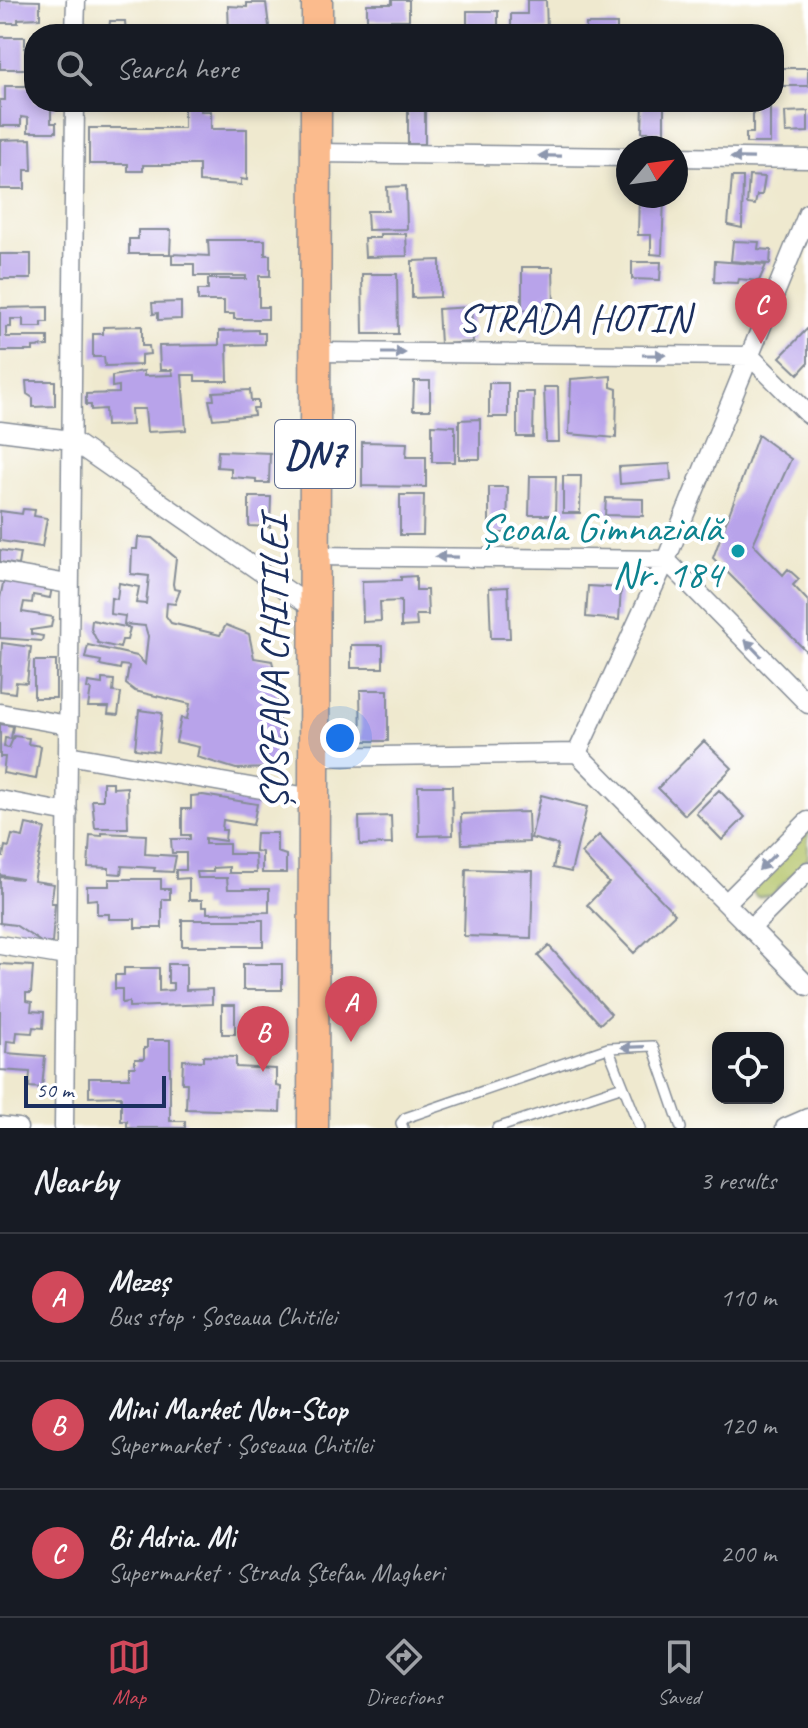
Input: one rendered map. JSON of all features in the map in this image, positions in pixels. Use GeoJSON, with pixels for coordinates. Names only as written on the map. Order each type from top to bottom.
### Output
{"type":"FeatureCollection","features":[{"type":"Feature","properties":{"kind":"main road"},"geometry":{"type":"LineString","coordinates":[[317,0],[317,24]]}},
{"type":"Feature","properties":{"kind":"main road","name":"ȘOSEAUA CHITILEI"},"geometry":{"type":"LineString","coordinates":[[313,1128],[316,112]]}},
{"type":"Feature","properties":{"kind":"street"},"geometry":{"type":"LineString","coordinates":[[75,24],[76,0]]}},
{"type":"Feature","properties":{"kind":"street"},"geometry":{"type":"LineString","coordinates":[[64,1128],[75,112]]}},
{"type":"Feature","properties":{"kind":"street"},"geometry":{"type":"LineString","coordinates":[[316,153],[616,157]]}},
{"type":"Feature","properties":{"kind":"street"},"geometry":{"type":"LineString","coordinates":[[688,157],[808,159]]}},
{"type":"Feature","properties":{"kind":"street"},"geometry":{"type":"LineString","coordinates":[[577,753],[666,560],[808,213]]}},
{"type":"Feature","properties":{"kind":"street","name":"STRADA HOTIN"},"geometry":{"type":"LineString","coordinates":[[316,352],[750,356]]}},
{"type":"Feature","properties":{"kind":"street"},"geometry":{"type":"LineString","coordinates":[[750,356],[808,414]]}},
{"type":"Feature","properties":{"kind":"street"},"geometry":{"type":"LineString","coordinates":[[0,431],[71,440],[314,609]]}},
{"type":"Feature","properties":{"kind":"street"},"geometry":{"type":"LineString","coordinates":[[314,556],[666,560],[808,704]]}},
{"type":"Feature","properties":{"kind":"street"},"geometry":{"type":"LineString","coordinates":[[0,572],[68,584]]}},
{"type":"Feature","properties":{"kind":"street"},"geometry":{"type":"LineString","coordinates":[[0,713],[68,725]]}},
{"type":"Feature","properties":{"kind":"street"},"geometry":{"type":"LineString","coordinates":[[313,757],[577,753],[808,986]]}},
{"type":"Feature","properties":{"kind":"street"},"geometry":{"type":"LineString","coordinates":[[68,755],[313,798]]}},
{"type":"Feature","properties":{"kind":"street"},"geometry":{"type":"LineString","coordinates":[[0,800],[68,813]]}},
{"type":"Feature","properties":{"kind":"street"},"geometry":{"type":"LineString","coordinates":[[726,903],[808,821]]}},
{"type":"Feature","properties":{"kind":"street"},"geometry":{"type":"LineString","coordinates":[[751,928],[808,871]]}},
{"type":"Feature","properties":{"kind":"street"},"geometry":{"type":"LineString","coordinates":[[0,945],[66,956]]}},
{"type":"Feature","properties":{"kind":"street"},"geometry":{"type":"LineString","coordinates":[[785,1128],[808,1118]]}},
{"type":"Feature","properties":{"kind":"street"},"geometry":{"type":"LineString","coordinates":[[0,1126],[18,1128]]}},
{"type":"Feature","properties":{"kind":"lane"},"geometry":{"type":"LineString","coordinates":[[403,1128],[401,1123],[405,1118],[608,1048],[653,1046],[681,1128]]}},
{"type":"Feature","properties":{"kind":"lane"},"geometry":{"type":"LineString","coordinates":[[608,1048],[640,1128]]}},
{"type":"Feature","properties":{"kind":"lane"},"geometry":{"type":"LineString","coordinates":[[497,1128],[623,1086]]}},
{"type":"Feature","properties":{"kind":"green space"},"geometry":{"type":"Polygon","coordinates":[[[808,825],[808,858],[772,895],[757,897],[751,890],[808,825]]]}},
{"type":"Feature","properties":{"kind":"building"},"geometry":{"type":"Polygon","coordinates":[[[0,0],[40,1],[40,18],[0,23],[0,0]]]}},
{"type":"Feature","properties":{"kind":"building"},"geometry":{"type":"Polygon","coordinates":[[[392,0],[409,0],[409,20],[367,20],[367,4],[392,4],[392,0]]]}},
{"type":"Feature","properties":{"kind":"building"},"geometry":{"type":"Polygon","coordinates":[[[527,0],[546,0],[547,24],[511,24],[511,14],[527,14],[527,0]]]}},
{"type":"Feature","properties":{"kind":"building"},"geometry":{"type":"Polygon","coordinates":[[[247,3],[266,3],[269,24],[229,24],[228,6],[247,7],[247,3]]]}},
{"type":"Feature","properties":{"kind":"building"},"geometry":{"type":"Polygon","coordinates":[[[467,11],[498,11],[498,24],[467,24],[467,11]]]}},
{"type":"Feature","properties":{"kind":"building"},"geometry":{"type":"Polygon","coordinates":[[[110,21],[125,21],[125,24],[110,24],[110,21]]]}},
{"type":"Feature","properties":{"kind":"building"},"geometry":{"type":"Polygon","coordinates":[[[0,37],[24,37],[24,69],[0,69],[0,37]]]}},
{"type":"Feature","properties":{"kind":"building"},"geometry":{"type":"Polygon","coordinates":[[[784,68],[808,68],[808,86],[784,86],[784,68]]]}},
{"type":"Feature","properties":{"kind":"building"},"geometry":{"type":"Polygon","coordinates":[[[5,86],[24,86],[24,112],[51,112],[51,123],[56,123],[56,132],[28,132],[28,118],[21,117],[21,126],[0,126],[0,100],[5,100],[5,86]]]}},
{"type":"Feature","properties":{"kind":"building"},"geometry":{"type":"Polygon","coordinates":[[[808,111],[808,132],[786,133],[785,112],[808,111]]]}},
{"type":"Feature","properties":{"kind":"building"},"geometry":{"type":"Polygon","coordinates":[[[184,112],[211,112],[211,129],[247,129],[247,180],[241,179],[241,185],[199,182],[199,165],[143,165],[143,171],[128,171],[128,164],[89,164],[89,128],[184,128],[184,112]]]}},
{"type":"Feature","properties":{"kind":"building"},"geometry":{"type":"Polygon","coordinates":[[[408,112],[425,112],[425,144],[408,144],[408,112]]]}},
{"type":"Feature","properties":{"kind":"building"},"geometry":{"type":"Polygon","coordinates":[[[643,112],[664,112],[664,132],[642,132],[643,112]]]}},
{"type":"Feature","properties":{"kind":"building"},"geometry":{"type":"Polygon","coordinates":[[[753,112],[770,112],[770,143],[746,143],[746,133],[753,133],[753,112]]]}},
{"type":"Feature","properties":{"kind":"building"},"geometry":{"type":"Polygon","coordinates":[[[31,139],[32,170],[25,170],[25,189],[0,189],[0,140],[31,139]]]}},
{"type":"Feature","properties":{"kind":"building"},"geometry":{"type":"Polygon","coordinates":[[[749,176],[765,177],[762,195],[757,195],[755,205],[747,204],[749,176]]]}},
{"type":"Feature","properties":{"kind":"building"},"geometry":{"type":"Polygon","coordinates":[[[732,177],[743,177],[742,228],[728,225],[732,177]]]}},
{"type":"Feature","properties":{"kind":"building"},"geometry":{"type":"Polygon","coordinates":[[[406,186],[407,229],[368,230],[367,211],[388,211],[387,187],[406,186]]]}},
{"type":"Feature","properties":{"kind":"building"},"geometry":{"type":"Polygon","coordinates":[[[639,208],[664,208],[662,255],[651,254],[651,235],[638,235],[639,208]]]}},
{"type":"Feature","properties":{"kind":"building"},"geometry":{"type":"Polygon","coordinates":[[[138,230],[171,230],[170,254],[129,254],[129,239],[138,239],[138,230]]]}},
{"type":"Feature","properties":{"kind":"building"},"geometry":{"type":"Polygon","coordinates":[[[380,234],[406,234],[407,256],[365,257],[364,238],[380,238],[380,234]]]}},
{"type":"Feature","properties":{"kind":"building"},"geometry":{"type":"Polygon","coordinates":[[[208,240],[265,240],[265,255],[270,255],[270,276],[259,276],[259,307],[268,307],[268,319],[234,319],[234,314],[224,314],[224,301],[198,301],[198,290],[208,290],[208,279],[246,279],[246,276],[194,276],[194,264],[172,264],[172,254],[209,256],[208,240]]]}},
{"type":"Feature","properties":{"kind":"building"},"geometry":{"type":"Polygon","coordinates":[[[733,241],[759,242],[758,249],[771,250],[770,264],[731,261],[733,241]]]}},
{"type":"Feature","properties":{"kind":"building"},"geometry":{"type":"Polygon","coordinates":[[[0,254],[31,254],[31,279],[0,279],[0,254]]]}},
{"type":"Feature","properties":{"kind":"building"},"geometry":{"type":"Polygon","coordinates":[[[440,260],[440,297],[412,298],[412,261],[440,260]]]}},
{"type":"Feature","properties":{"kind":"building"},"geometry":{"type":"Polygon","coordinates":[[[715,261],[766,265],[759,281],[739,279],[738,283],[714,282],[715,261]]]}},
{"type":"Feature","properties":{"kind":"building"},"geometry":{"type":"Polygon","coordinates":[[[632,262],[661,262],[660,280],[632,279],[632,262]]]}},
{"type":"Feature","properties":{"kind":"building"},"geometry":{"type":"Polygon","coordinates":[[[522,267],[553,267],[554,310],[522,310],[522,267]]]}},
{"type":"Feature","properties":{"kind":"building"},"geometry":{"type":"Polygon","coordinates":[[[362,274],[397,274],[398,334],[363,334],[362,274]]]}},
{"type":"Feature","properties":{"kind":"building"},"geometry":{"type":"Polygon","coordinates":[[[181,302],[181,319],[158,320],[158,313],[153,314],[152,303],[181,302]]]}},
{"type":"Feature","properties":{"kind":"building"},"geometry":{"type":"Polygon","coordinates":[[[48,307],[48,322],[42,322],[42,327],[23,327],[23,319],[11,319],[11,327],[6,327],[6,337],[48,337],[48,346],[33,347],[33,351],[0,351],[0,308],[48,307]]]}},
{"type":"Feature","properties":{"kind":"building"},"geometry":{"type":"Polygon","coordinates":[[[471,307],[473,342],[440,344],[438,309],[471,307]]]}},
{"type":"Feature","properties":{"kind":"building"},"geometry":{"type":"Polygon","coordinates":[[[142,326],[142,346],[149,346],[150,354],[141,355],[141,365],[105,366],[104,357],[93,357],[93,334],[103,334],[103,327],[142,326]]]}},
{"type":"Feature","properties":{"kind":"building"},"geometry":{"type":"Polygon","coordinates":[[[808,328],[808,363],[798,374],[780,357],[808,328]]]}},
{"type":"Feature","properties":{"kind":"building"},"geometry":{"type":"Polygon","coordinates":[[[258,330],[258,333],[265,333],[265,344],[227,345],[228,381],[195,381],[195,375],[182,375],[186,430],[147,432],[145,409],[131,409],[132,425],[106,426],[105,409],[91,410],[91,405],[86,405],[86,394],[119,393],[119,386],[112,387],[112,376],[144,371],[144,376],[173,375],[172,370],[160,370],[159,346],[219,345],[219,331],[258,330]]]}},
{"type":"Feature","properties":{"kind":"building"},"geometry":{"type":"Polygon","coordinates":[[[611,376],[611,387],[617,389],[616,438],[569,434],[571,379],[611,376]]]}},
{"type":"Feature","properties":{"kind":"building"},"geometry":{"type":"Polygon","coordinates":[[[26,381],[55,381],[55,406],[33,407],[33,398],[27,394],[26,381]]]}},
{"type":"Feature","properties":{"kind":"building"},"geometry":{"type":"Polygon","coordinates":[[[414,381],[430,381],[430,410],[413,410],[414,381]]]}},
{"type":"Feature","properties":{"kind":"building"},"geometry":{"type":"Polygon","coordinates":[[[489,383],[508,383],[508,417],[489,417],[489,383]]]}},
{"type":"Feature","properties":{"kind":"building"},"geometry":{"type":"Polygon","coordinates":[[[544,387],[558,387],[559,442],[546,442],[544,387]]]}},
{"type":"Feature","properties":{"kind":"building"},"geometry":{"type":"Polygon","coordinates":[[[250,390],[251,401],[258,401],[258,408],[253,408],[254,415],[213,419],[209,400],[214,400],[213,392],[250,390]]]}},
{"type":"Feature","properties":{"kind":"building"},"geometry":{"type":"Polygon","coordinates":[[[517,392],[534,392],[533,437],[517,437],[517,392]]]}},
{"type":"Feature","properties":{"kind":"building"},"geometry":{"type":"Polygon","coordinates":[[[480,419],[480,459],[459,459],[459,420],[480,419]]]}},
{"type":"Feature","properties":{"kind":"building"},"geometry":{"type":"Polygon","coordinates":[[[432,425],[455,426],[455,462],[432,462],[432,425]]]}},
{"type":"Feature","properties":{"kind":"building","name":"Școala Gimnazială Nr. 184"},"geometry":{"type":"Polygon","coordinates":[[[758,435],[791,459],[753,544],[783,575],[788,569],[799,579],[793,585],[808,601],[808,653],[713,558],[758,435]]]}},
{"type":"Feature","properties":{"kind":"building"},"geometry":{"type":"Polygon","coordinates":[[[362,442],[407,443],[406,457],[426,457],[426,487],[362,486],[362,442]]]}},
{"type":"Feature","properties":{"kind":"building"},"geometry":{"type":"Polygon","coordinates":[[[218,451],[270,453],[269,483],[231,477],[231,468],[217,467],[218,451]]]}},
{"type":"Feature","properties":{"kind":"building"},"geometry":{"type":"Polygon","coordinates":[[[670,464],[671,480],[620,484],[619,467],[670,464]]]}},
{"type":"Feature","properties":{"kind":"building"},"geometry":{"type":"Polygon","coordinates":[[[530,476],[556,476],[555,515],[529,515],[530,476]]]}},
{"type":"Feature","properties":{"kind":"building"},"geometry":{"type":"Polygon","coordinates":[[[563,476],[581,476],[580,513],[563,513],[563,476]]]}},
{"type":"Feature","properties":{"kind":"building"},"geometry":{"type":"Polygon","coordinates":[[[489,487],[508,487],[507,533],[489,533],[489,487]]]}},
{"type":"Feature","properties":{"kind":"building"},"geometry":{"type":"Polygon","coordinates":[[[400,495],[424,495],[423,535],[400,535],[400,495]]]}},
{"type":"Feature","properties":{"kind":"building"},"geometry":{"type":"Polygon","coordinates":[[[249,497],[271,497],[270,527],[249,526],[249,497]]]}},
{"type":"Feature","properties":{"kind":"building"},"geometry":{"type":"Polygon","coordinates":[[[606,498],[643,499],[643,516],[605,515],[606,498]]]}},
{"type":"Feature","properties":{"kind":"building"},"geometry":{"type":"Polygon","coordinates":[[[23,509],[35,510],[34,516],[47,518],[42,547],[0,541],[0,511],[22,514],[23,509]]]}},
{"type":"Feature","properties":{"kind":"building"},"geometry":{"type":"Polygon","coordinates":[[[138,537],[152,538],[176,558],[173,584],[174,589],[180,590],[175,604],[167,603],[166,616],[171,623],[220,635],[226,625],[249,634],[254,658],[272,661],[278,685],[280,768],[236,769],[197,757],[199,747],[176,742],[181,718],[187,719],[190,704],[135,691],[126,684],[129,666],[121,665],[120,669],[85,658],[88,645],[137,656],[145,664],[148,636],[145,626],[124,624],[125,616],[110,614],[111,598],[117,599],[119,583],[139,587],[136,603],[146,604],[149,576],[131,574],[132,549],[137,549],[138,537]]]}},
{"type":"Feature","properties":{"kind":"building"},"geometry":{"type":"Polygon","coordinates":[[[0,550],[20,553],[18,565],[0,562],[0,550]]]}},
{"type":"Feature","properties":{"kind":"building"},"geometry":{"type":"Polygon","coordinates":[[[416,576],[416,590],[427,590],[428,615],[416,615],[417,626],[401,627],[401,601],[380,602],[381,621],[363,622],[362,581],[401,580],[401,577],[416,576]]]}},
{"type":"Feature","properties":{"kind":"building"},"geometry":{"type":"Polygon","coordinates":[[[4,579],[52,587],[50,598],[33,595],[32,603],[24,602],[22,612],[53,617],[51,627],[31,630],[31,634],[43,636],[42,641],[0,638],[0,598],[4,579]]]}},
{"type":"Feature","properties":{"kind":"building"},"geometry":{"type":"Polygon","coordinates":[[[588,586],[621,588],[619,620],[586,617],[588,586]]]}},
{"type":"Feature","properties":{"kind":"building"},"geometry":{"type":"Polygon","coordinates":[[[508,587],[510,638],[491,638],[489,588],[508,587]]]}},
{"type":"Feature","properties":{"kind":"building"},"geometry":{"type":"Polygon","coordinates":[[[92,620],[130,628],[127,640],[122,640],[120,648],[98,643],[91,629],[92,620]]]}},
{"type":"Feature","properties":{"kind":"building"},"geometry":{"type":"Polygon","coordinates":[[[2,643],[31,647],[27,683],[16,682],[15,693],[0,691],[2,643]]]}},
{"type":"Feature","properties":{"kind":"building"},"geometry":{"type":"Polygon","coordinates":[[[351,645],[383,645],[383,668],[351,668],[351,645]]]}},
{"type":"Feature","properties":{"kind":"building"},"geometry":{"type":"Polygon","coordinates":[[[34,661],[56,661],[56,698],[34,698],[34,661]]]}},
{"type":"Feature","properties":{"kind":"building"},"geometry":{"type":"Polygon","coordinates":[[[102,679],[114,680],[113,692],[121,693],[118,715],[108,714],[109,707],[88,707],[91,689],[87,689],[88,682],[102,684],[102,679]]]}},
{"type":"Feature","properties":{"kind":"building"},"geometry":{"type":"Polygon","coordinates":[[[360,690],[388,690],[388,741],[361,741],[360,690]]]}},
{"type":"Feature","properties":{"kind":"building"},"geometry":{"type":"Polygon","coordinates":[[[139,710],[162,713],[158,752],[135,749],[139,710]]]}},
{"type":"Feature","properties":{"kind":"building"},"geometry":{"type":"Polygon","coordinates":[[[0,724],[13,726],[11,739],[5,738],[4,747],[9,748],[14,736],[29,738],[28,744],[41,746],[36,779],[3,773],[5,757],[0,757],[0,724]]]}},
{"type":"Feature","properties":{"kind":"building"},"geometry":{"type":"Polygon","coordinates":[[[704,741],[732,768],[685,815],[658,788],[704,741]]]}},
{"type":"Feature","properties":{"kind":"building"},"geometry":{"type":"Polygon","coordinates":[[[103,782],[113,782],[113,788],[127,787],[128,828],[95,828],[92,800],[103,800],[103,782]]]}},
{"type":"Feature","properties":{"kind":"building"},"geometry":{"type":"Polygon","coordinates":[[[418,786],[452,786],[453,835],[419,836],[418,786]]]}},
{"type":"Feature","properties":{"kind":"building"},"geometry":{"type":"Polygon","coordinates":[[[719,790],[745,817],[722,840],[696,813],[719,790]]]}},
{"type":"Feature","properties":{"kind":"building"},"geometry":{"type":"Polygon","coordinates":[[[203,795],[257,804],[253,825],[223,820],[225,841],[205,838],[205,844],[229,844],[229,854],[255,854],[256,873],[229,873],[229,867],[213,868],[213,872],[197,872],[198,878],[227,878],[228,889],[269,889],[269,912],[207,913],[207,907],[202,907],[202,900],[189,900],[189,878],[176,879],[176,870],[186,870],[186,853],[172,853],[171,839],[190,839],[190,835],[182,835],[182,809],[191,809],[191,796],[203,795]]]}},
{"type":"Feature","properties":{"kind":"building"},"geometry":{"type":"Polygon","coordinates":[[[541,795],[587,807],[571,872],[553,868],[558,845],[531,838],[541,795]]]}},
{"type":"Feature","properties":{"kind":"building"},"geometry":{"type":"Polygon","coordinates":[[[528,812],[529,842],[462,844],[461,814],[528,812]]]}},
{"type":"Feature","properties":{"kind":"building"},"geometry":{"type":"Polygon","coordinates":[[[391,816],[392,844],[360,845],[359,817],[391,816]]]}},
{"type":"Feature","properties":{"kind":"building"},"geometry":{"type":"Polygon","coordinates":[[[26,824],[45,828],[34,881],[54,884],[52,944],[41,942],[15,925],[0,923],[0,877],[22,879],[0,875],[0,857],[3,857],[5,846],[9,847],[12,835],[23,837],[26,824]]]}},
{"type":"Feature","properties":{"kind":"building"},"geometry":{"type":"Polygon","coordinates":[[[102,833],[146,835],[145,854],[176,856],[173,872],[122,866],[121,874],[109,873],[109,868],[88,867],[90,835],[102,836],[102,833]]]}},
{"type":"Feature","properties":{"kind":"building"},"geometry":{"type":"Polygon","coordinates":[[[256,833],[277,833],[277,852],[286,855],[286,873],[262,873],[262,852],[255,851],[256,833]]]}},
{"type":"Feature","properties":{"kind":"building"},"geometry":{"type":"Polygon","coordinates":[[[599,835],[675,914],[634,953],[587,905],[609,883],[581,853],[599,835]]]}},
{"type":"Feature","properties":{"kind":"building"},"geometry":{"type":"Polygon","coordinates":[[[466,869],[533,871],[531,938],[464,936],[466,869]]]}},
{"type":"Feature","properties":{"kind":"building"},"geometry":{"type":"Polygon","coordinates":[[[109,879],[161,879],[161,889],[170,889],[170,899],[162,899],[162,928],[135,928],[135,919],[109,919],[109,914],[97,914],[97,899],[87,900],[87,886],[109,886],[109,879]]]}},
{"type":"Feature","properties":{"kind":"building"},"geometry":{"type":"Polygon","coordinates":[[[182,920],[263,920],[263,946],[182,946],[182,920]]]}},
{"type":"Feature","properties":{"kind":"building"},"geometry":{"type":"Polygon","coordinates":[[[549,946],[611,1014],[600,1024],[538,956],[549,946]]]}},
{"type":"Feature","properties":{"kind":"building"},"geometry":{"type":"Polygon","coordinates":[[[0,964],[33,966],[31,993],[26,993],[26,1001],[32,1002],[31,1011],[44,1012],[43,1028],[33,1027],[32,1033],[17,1032],[16,1042],[7,1041],[6,1053],[45,1056],[42,1088],[29,1087],[30,1072],[0,1070],[0,964]]]}},
{"type":"Feature","properties":{"kind":"building"},"geometry":{"type":"Polygon","coordinates":[[[168,964],[186,964],[186,990],[212,989],[212,1004],[129,1007],[129,1002],[122,1003],[122,989],[115,989],[115,975],[124,975],[124,968],[159,968],[159,991],[173,990],[173,983],[168,983],[168,964]]]}},
{"type":"Feature","properties":{"kind":"building"},"geometry":{"type":"Polygon","coordinates":[[[243,964],[282,964],[282,990],[243,990],[243,964]]]}},
{"type":"Feature","properties":{"kind":"building"},"geometry":{"type":"Polygon","coordinates":[[[222,1005],[235,1005],[235,1034],[222,1034],[222,1005]]]}},
{"type":"Feature","properties":{"kind":"building"},"geometry":{"type":"Polygon","coordinates":[[[147,1040],[170,1040],[170,1121],[185,1121],[185,1128],[127,1128],[127,1121],[121,1121],[121,1096],[89,1097],[89,1078],[129,1078],[129,1067],[135,1067],[135,1059],[144,1059],[147,1040]]]}},
{"type":"Feature","properties":{"kind":"building"},"geometry":{"type":"Polygon","coordinates":[[[203,1056],[236,1057],[236,1067],[276,1069],[276,1086],[281,1087],[280,1112],[186,1109],[187,1083],[182,1083],[183,1060],[203,1061],[203,1056]]]}},
{"type":"Feature","properties":{"kind":"place","name":"Bi Adria. Mi"},"geometry":{"type":"Point","coordinates":[761,344]}},
{"type":"Feature","properties":{"kind":"place","name":"Școala Gimnazială Nr. 184"},"geometry":{"type":"Point","coordinates":[738,551]}},
{"type":"Feature","properties":{"kind":"place","name":"Mezeș"},"geometry":{"type":"Point","coordinates":[351,1042]}},
{"type":"Feature","properties":{"kind":"place","name":"Mini Market Non-Stop"},"geometry":{"type":"Point","coordinates":[263,1072]}}]}
